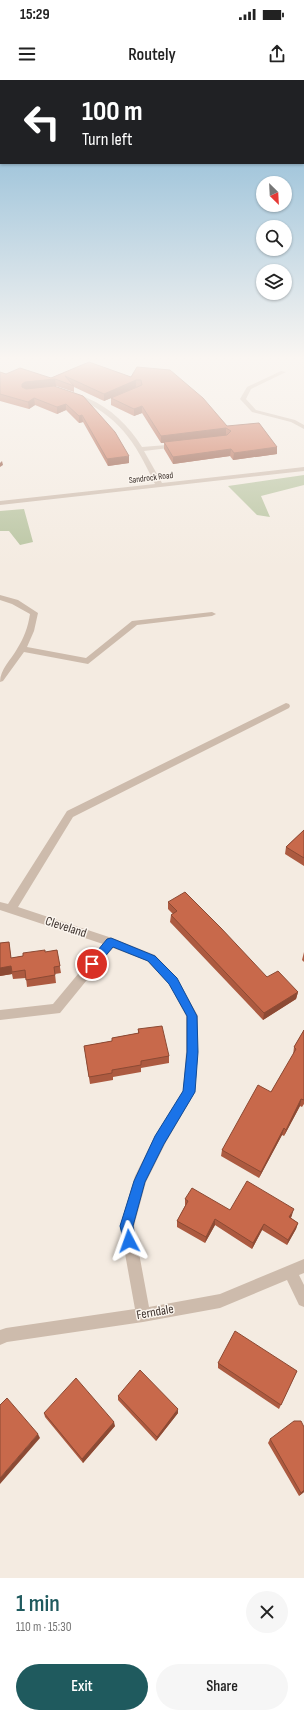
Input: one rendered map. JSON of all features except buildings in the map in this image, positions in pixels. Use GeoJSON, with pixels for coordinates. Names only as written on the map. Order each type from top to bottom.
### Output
{"type":"FeatureCollection","features":[{"type":"Feature","properties":{"kind":"street"},"geometry":{"type":"LineString","coordinates":[[127,429],[142,449],[160,486]]}},
{"type":"Feature","properties":{"kind":"street"},"geometry":{"type":"LineString","coordinates":[[142,449],[188,443]]}},
{"type":"Feature","properties":{"kind":"street","name":"Sandrock Road"},"geometry":{"type":"LineString","coordinates":[[0,503],[304,469]]}},
{"type":"Feature","properties":{"kind":"street"},"geometry":{"type":"LineString","coordinates":[[0,597],[15,602],[34,613],[34,624],[22,649],[0,679]]}},
{"type":"Feature","properties":{"kind":"street"},"geometry":{"type":"LineString","coordinates":[[22,649],[88,661],[135,623],[212,614]]}},
{"type":"Feature","properties":{"kind":"street"},"geometry":{"type":"LineString","coordinates":[[5,908],[70,814],[286,706]]}},
{"type":"Feature","properties":{"kind":"street","name":"Cleveland"},"geometry":{"type":"LineString","coordinates":[[5,908],[111,942],[151,958],[173,981],[192,1016],[192,1052],[189,1092],[160,1140],[140,1181],[127,1226],[143,1315]]}},
{"type":"Feature","properties":{"kind":"street"},"geometry":{"type":"LineString","coordinates":[[0,1015],[56,1009],[111,942]]}},
{"type":"Feature","properties":{"kind":"street","name":"Ferndale"},"geometry":{"type":"LineString","coordinates":[[0,1338],[6,1335],[143,1315],[220,1301],[304,1266]]}},
{"type":"Feature","properties":{"kind":"street"},"geometry":{"type":"LineString","coordinates":[[290,1272],[304,1300]]}},
{"type":"Feature","properties":{"kind":"green space"},"geometry":{"type":"Polygon","coordinates":[[[304,475],[304,485],[261,496],[270,517],[257,515],[228,486],[304,475]]]}},
{"type":"Feature","properties":{"kind":"green space"},"geometry":{"type":"Polygon","coordinates":[[[24,509],[33,542],[20,545],[9,531],[0,531],[0,511],[24,509]]]}},
{"type":"Feature","properties":{"kind":"route"},"geometry":{"type":"LineString","coordinates":[[92,964],[111,942],[151,958],[173,981],[192,1016],[192,1052],[189,1092],[160,1140],[140,1181],[127,1226],[129,1241]]}}]}
